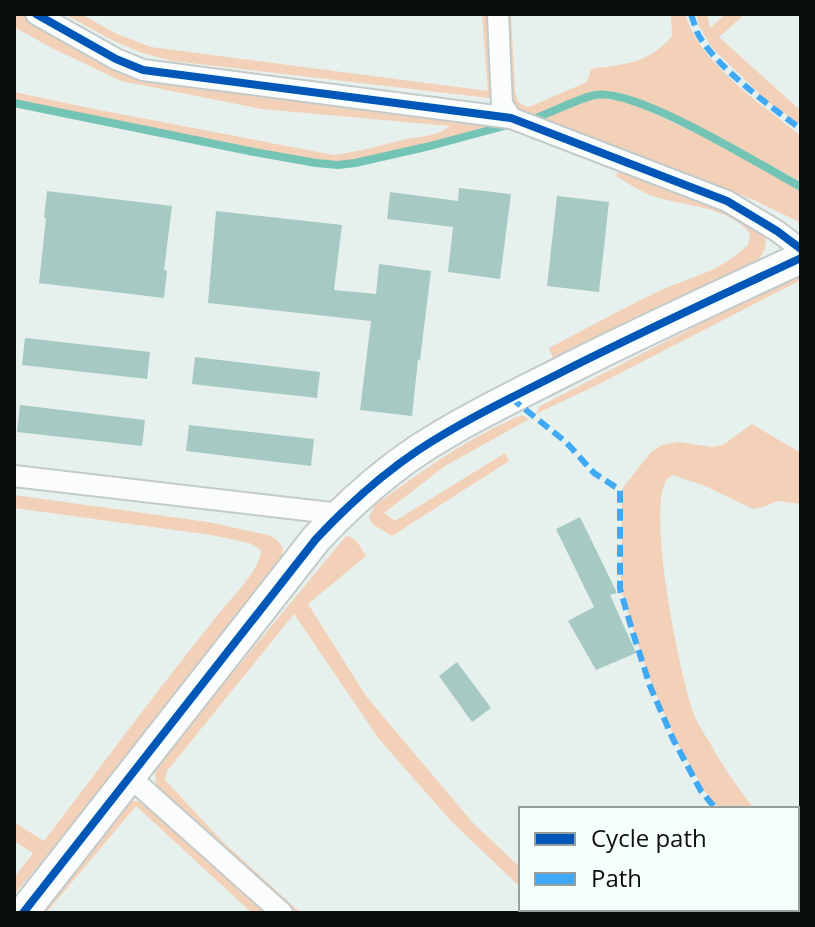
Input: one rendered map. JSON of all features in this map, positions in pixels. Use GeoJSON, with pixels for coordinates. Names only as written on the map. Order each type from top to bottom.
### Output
{"type":"FeatureCollection","features":[{"type":"Feature","properties":{"kind":"street"},"geometry":{"type":"LineString","coordinates":[[36,14],[116,59],[143,70],[511,118],[727,201],[801,249]]}},
{"type":"Feature","properties":{"kind":"street"},"geometry":{"type":"LineString","coordinates":[[498,14],[502,104],[511,118]]}},
{"type":"Feature","properties":{"kind":"street"},"geometry":{"type":"LineString","coordinates":[[23,913],[286,576],[340,514],[415,452],[453,429],[627,339],[801,258]]}},
{"type":"Feature","properties":{"kind":"street"},"geometry":{"type":"LineString","coordinates":[[14,476],[340,514]]}},
{"type":"Feature","properties":{"kind":"street"},"geometry":{"type":"LineString","coordinates":[[130,777],[282,913]]}},
{"type":"Feature","properties":{"kind":"shaded area"},"geometry":{"type":"Polygon","coordinates":[[[14,14],[21,14],[101,62],[158,81],[209,90],[507,123],[429,144],[338,163],[254,150],[28,105],[14,101],[14,92],[334,155],[433,134],[450,126],[262,109],[121,81],[14,27],[14,14]]]}},
{"type":"Feature","properties":{"kind":"shaded area"},"geometry":{"type":"Polygon","coordinates":[[[64,14],[81,14],[117,34],[151,47],[488,91],[482,14],[493,14],[497,99],[173,61],[114,41],[64,14]]]}},
{"type":"Feature","properties":{"kind":"shaded area"},"geometry":{"type":"Polygon","coordinates":[[[505,14],[511,14],[516,94],[521,104],[529,107],[587,82],[591,69],[635,61],[654,52],[672,36],[671,14],[685,14],[695,37],[716,65],[801,136],[801,182],[721,138],[617,92],[595,91],[538,114],[546,118],[601,97],[625,100],[717,143],[801,189],[801,223],[754,200],[513,108],[508,102],[505,14]]]}},
{"type":"Feature","properties":{"kind":"shaded area"},"geometry":{"type":"Polygon","coordinates":[[[696,14],[707,14],[710,28],[726,14],[745,14],[719,37],[801,111],[801,125],[767,101],[712,48],[696,14]]]}},
{"type":"Feature","properties":{"kind":"shaded area"},"geometry":{"type":"Polygon","coordinates":[[[620,166],[701,196],[766,234],[764,249],[757,261],[555,363],[549,348],[655,293],[714,268],[748,245],[750,233],[730,217],[646,193],[616,176],[620,166]]]}},
{"type":"Feature","properties":{"kind":"shaded area"},"geometry":{"type":"Polygon","coordinates":[[[801,272],[801,280],[536,414],[540,406],[801,272]]]}},
{"type":"Feature","properties":{"kind":"shaded area"},"geometry":{"type":"Polygon","coordinates":[[[522,415],[529,419],[445,466],[384,513],[395,521],[505,453],[509,461],[392,536],[372,524],[369,517],[375,505],[464,444],[522,415]]]}},
{"type":"Feature","properties":{"kind":"shaded area"},"geometry":{"type":"Polygon","coordinates":[[[752,424],[801,453],[801,504],[777,501],[753,509],[673,475],[666,481],[661,502],[660,529],[668,598],[695,717],[725,769],[753,807],[717,807],[704,790],[674,737],[651,682],[621,589],[622,489],[651,452],[662,445],[678,442],[712,447],[723,445],[752,424]]]}},
{"type":"Feature","properties":{"kind":"shaded area"},"geometry":{"type":"Polygon","coordinates":[[[14,495],[208,522],[268,535],[283,548],[281,560],[108,781],[14,895],[14,878],[33,853],[14,841],[14,822],[44,841],[246,582],[261,550],[249,543],[211,535],[14,508],[14,495]]]}},
{"type":"Feature","properties":{"kind":"shaded area"},"geometry":{"type":"Polygon","coordinates":[[[346,536],[350,537],[356,540],[366,556],[308,604],[366,696],[473,823],[519,866],[519,886],[451,821],[379,739],[294,614],[167,771],[165,780],[223,842],[301,913],[292,913],[156,786],[155,771],[167,752],[346,536]]]}},
{"type":"Feature","properties":{"kind":"shaded area"},"geometry":{"type":"Polygon","coordinates":[[[132,801],[149,807],[266,913],[252,913],[136,806],[46,913],[39,913],[132,801]]]}},
{"type":"Feature","properties":{"kind":"building"},"geometry":{"type":"Polygon","coordinates":[[[459,188],[511,194],[500,279],[448,272],[453,227],[387,219],[390,192],[458,201],[459,188]]]}},
{"type":"Feature","properties":{"kind":"building"},"geometry":{"type":"Polygon","coordinates":[[[47,191],[172,206],[164,270],[167,271],[164,298],[39,283],[47,191]]]}},
{"type":"Feature","properties":{"kind":"building"},"geometry":{"type":"Polygon","coordinates":[[[557,196],[609,202],[599,292],[547,286],[557,196]]]}},
{"type":"Feature","properties":{"kind":"building"},"geometry":{"type":"Polygon","coordinates":[[[216,211],[342,225],[334,290],[376,294],[379,264],[431,271],[412,416],[360,410],[371,321],[208,303],[216,211]]]}},
{"type":"Feature","properties":{"kind":"building"},"geometry":{"type":"Polygon","coordinates":[[[25,338],[150,352],[147,379],[22,365],[25,338]]]}},
{"type":"Feature","properties":{"kind":"building"},"geometry":{"type":"Polygon","coordinates":[[[195,357],[320,372],[317,398],[192,384],[195,357]]]}},
{"type":"Feature","properties":{"kind":"building"},"geometry":{"type":"Polygon","coordinates":[[[20,405],[145,420],[142,446],[17,432],[20,405]]]}},
{"type":"Feature","properties":{"kind":"building"},"geometry":{"type":"Polygon","coordinates":[[[189,425],[314,439],[311,466],[186,451],[189,425]]]}},
{"type":"Feature","properties":{"kind":"building"},"geometry":{"type":"Polygon","coordinates":[[[580,517],[617,593],[610,595],[636,653],[596,670],[568,621],[594,607],[556,529],[580,517]]]}},
{"type":"Feature","properties":{"kind":"building"},"geometry":{"type":"Polygon","coordinates":[[[457,662],[491,708],[472,722],[439,676],[457,662]]]}},
{"type":"Feature","properties":{"kind":"waterway"},"geometry":{"type":"LineString","coordinates":[[538,117],[595,95],[614,96],[639,103],[698,130],[801,187]]}},
{"type":"Feature","properties":{"kind":"waterway"},"geometry":{"type":"LineString","coordinates":[[14,103],[254,152],[338,165],[430,146],[508,125]]}},
{"type":"Feature","properties":{"kind":"marked path"},"geometry":{"type":"LineString","coordinates":[[691,14],[697,32],[716,58],[744,85],[801,129]]}},
{"type":"Feature","properties":{"kind":"marked path"},"geometry":{"type":"LineString","coordinates":[[511,398],[566,442],[594,473],[620,490],[620,589],[633,633],[650,686],[673,739],[701,791],[714,807]]}},
{"type":"Feature","properties":{"kind":"cycle path"},"geometry":{"type":"LineString","coordinates":[[36,14],[116,59],[143,70],[511,118],[727,201],[801,249]]}},
{"type":"Feature","properties":{"kind":"cycle path"},"geometry":{"type":"LineString","coordinates":[[23,913],[316,539],[377,481],[417,451],[490,409],[624,341],[801,258]]}}]}
